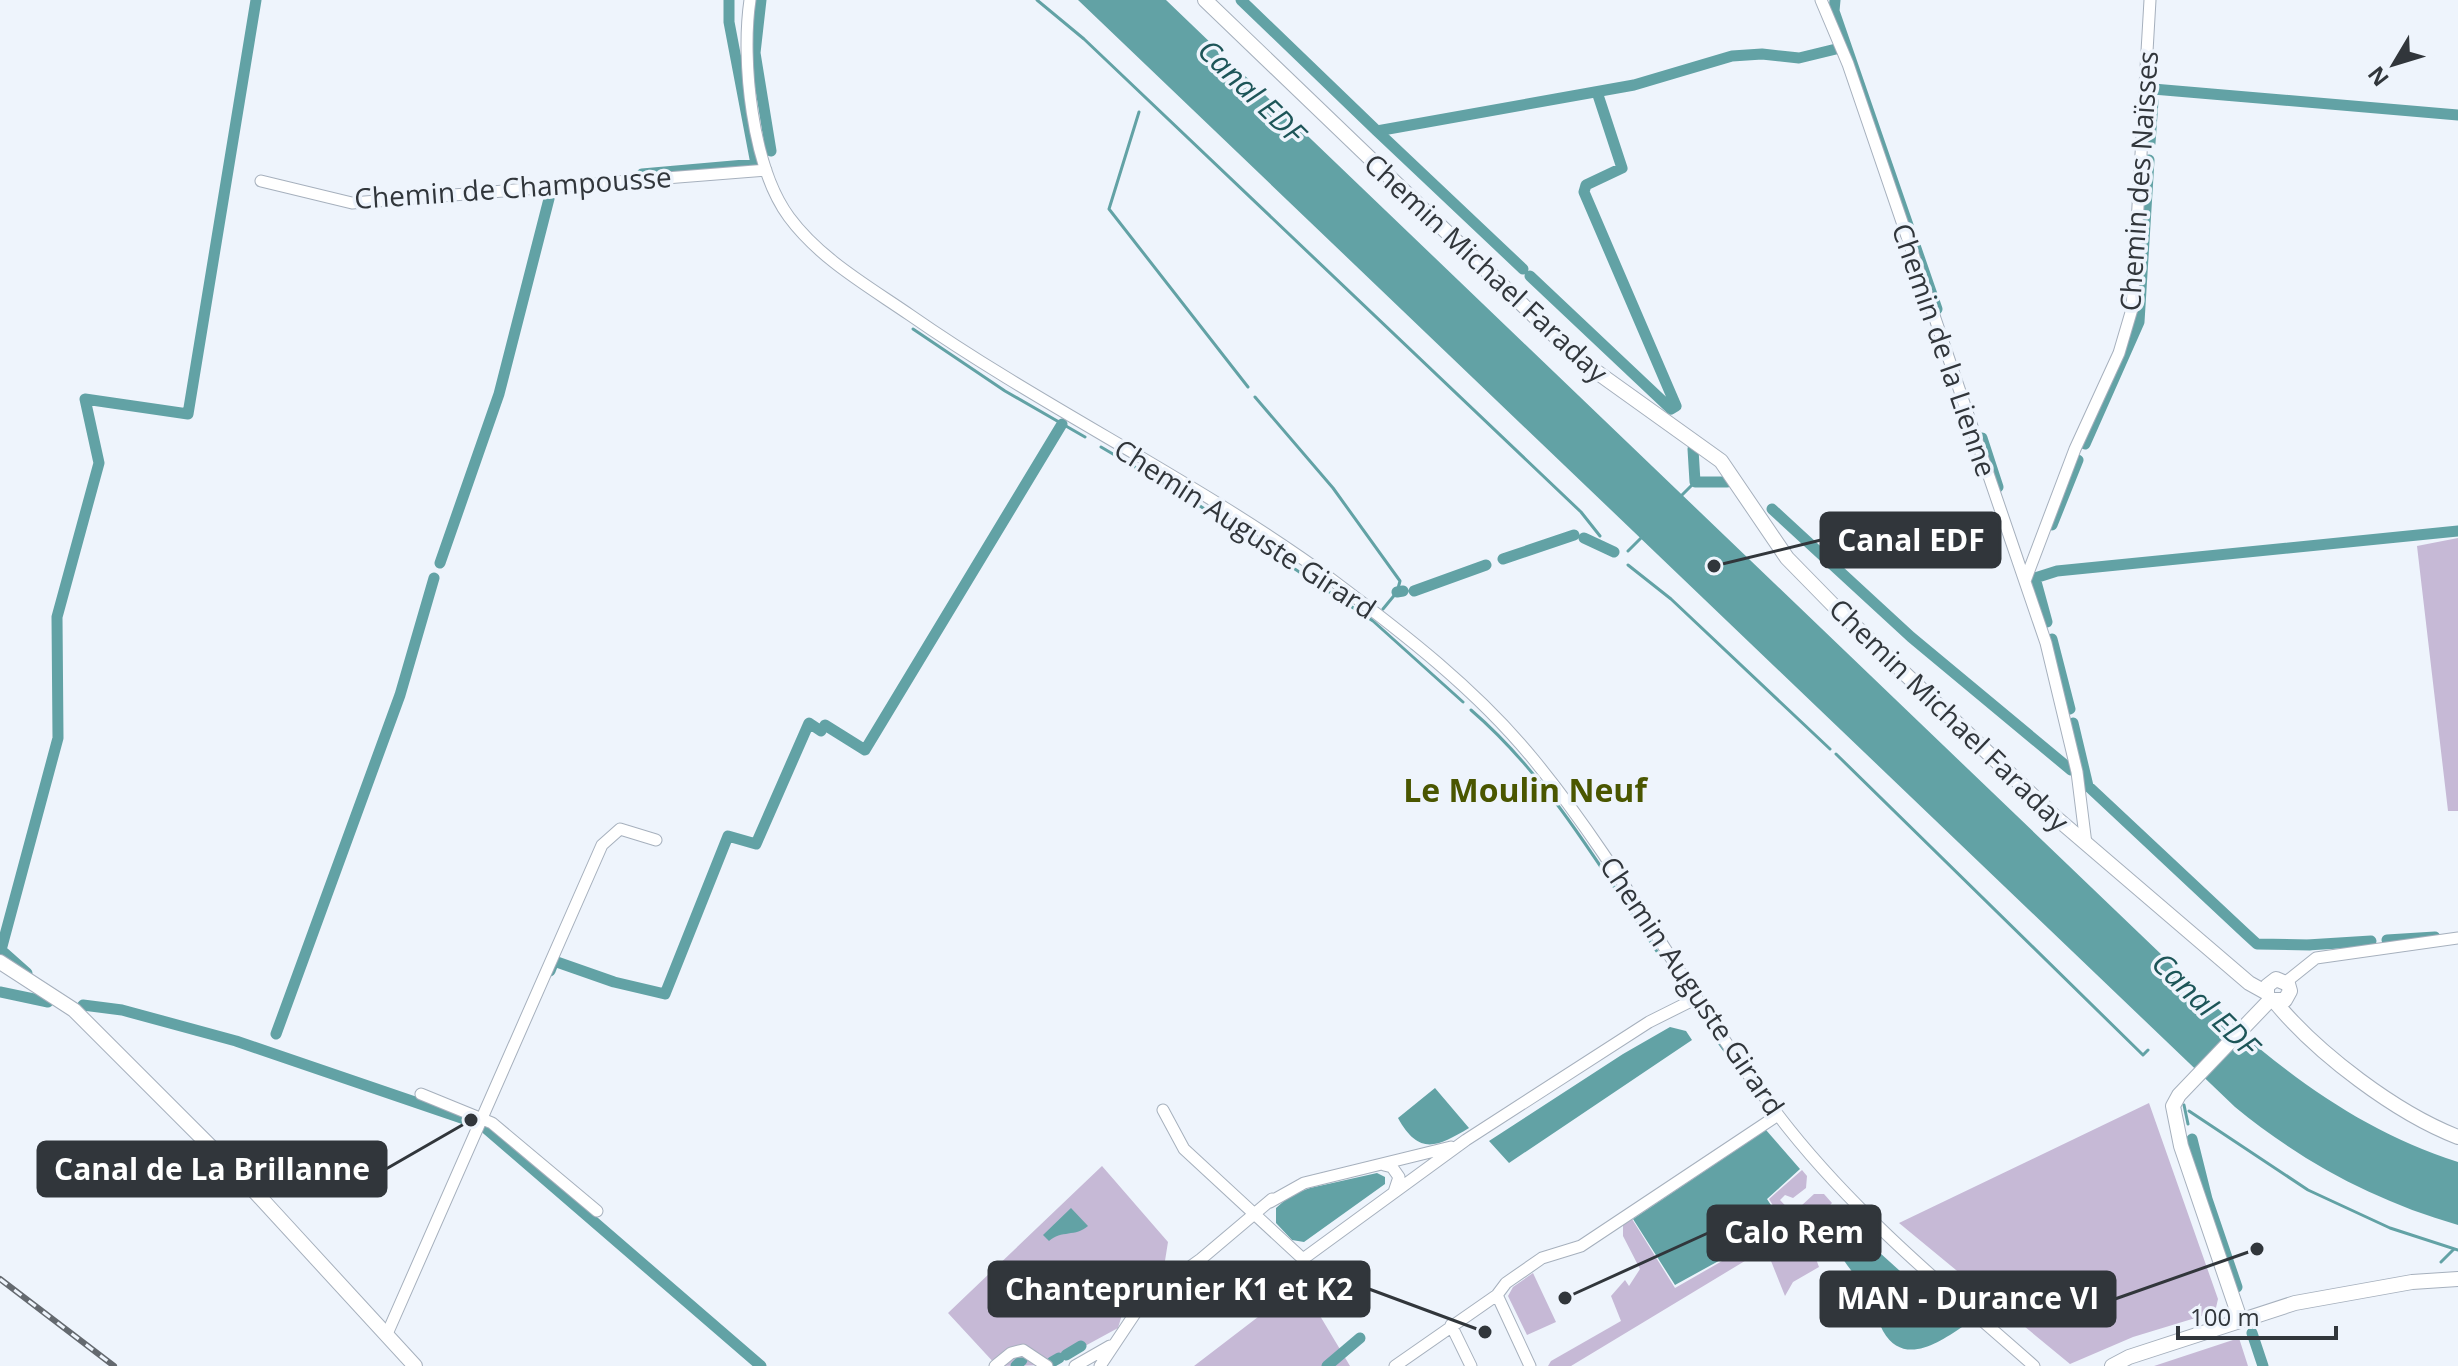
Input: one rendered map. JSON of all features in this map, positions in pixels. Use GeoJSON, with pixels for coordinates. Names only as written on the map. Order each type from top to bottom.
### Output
{"type":"FeatureCollection","features":[{"type":"Feature","properties":{"kind":"main road","name":"Chemin Michael Faraday"},"geometry":{"type":"LineString","coordinates":[[1205,0],[1580,360],[1721,461],[1775,542],[1798,570],[2086,844],[2221,957],[2277,992]]}},
{"type":"Feature","properties":{"kind":"main road"},"geometry":{"type":"LineString","coordinates":[[0,962],[74,1010],[246,1182],[415,1366]]}},
{"type":"Feature","properties":{"kind":"main road"},"geometry":{"type":"LineString","coordinates":[[2240,1319],[2181,1146],[2173,1110],[2179,1095],[2277,992],[2324,1048],[2388,1101],[2458,1137]]}},
{"type":"Feature","properties":{"kind":"main road"},"geometry":{"type":"LineString","coordinates":[[2112,1366],[2240,1319],[2324,1297],[2412,1282],[2458,1279]]}},
{"type":"Feature","properties":{"kind":"street","name":"Chemin Auguste Girard"},"geometry":{"type":"LineString","coordinates":[[750,0],[746,57],[766,170],[789,218],[816,246],[863,283],[977,363],[1319,570],[1437,664],[1514,737],[1553,783],[1778,1115],[1853,1202],[2034,1366]]}},
{"type":"Feature","properties":{"kind":"street","name":"Chemin de la Lienne"},"geometry":{"type":"LineString","coordinates":[[1821,0],[1848,64],[2025,582],[2067,725],[2084,809],[2086,844]]}},
{"type":"Feature","properties":{"kind":"street","name":"Chemin des Naïsses"},"geometry":{"type":"LineString","coordinates":[[2025,582],[2075,449],[2119,353],[2132,309],[2150,0]]}},
{"type":"Feature","properties":{"kind":"street","name":"Chemin de Champousse"},"geometry":{"type":"LineString","coordinates":[[261,181],[352,203],[766,170]]}},
{"type":"Feature","properties":{"kind":"street"},"geometry":{"type":"LineString","coordinates":[[387,1334],[605,840],[623,829],[656,840]]}},
{"type":"Feature","properties":{"kind":"street"},"geometry":{"type":"LineString","coordinates":[[2277,992],[2308,962],[2324,956],[2458,938]]}},
{"type":"Feature","properties":{"kind":"street"},"geometry":{"type":"LineString","coordinates":[[1163,1110],[1184,1149],[1303,1259],[1466,1140],[1637,1030],[1697,998]]}},
{"type":"Feature","properties":{"kind":"street"},"geometry":{"type":"LineString","coordinates":[[421,1094],[481,1117],[508,1135],[597,1211]]}},
{"type":"Feature","properties":{"kind":"street"},"geometry":{"type":"LineString","coordinates":[[1395,1366],[1497,1295],[1506,1283],[1542,1258],[1581,1246],[1778,1115]]}},
{"type":"Feature","properties":{"kind":"street"},"geometry":{"type":"LineString","coordinates":[[1100,1366],[1144,1300],[1272,1199],[1304,1183],[1384,1165],[1466,1140]]}},
{"type":"Feature","properties":{"kind":"street"},"geometry":{"type":"LineString","coordinates":[[1384,1165],[1394,1168],[1400,1179],[1394,1193]]}},
{"type":"Feature","properties":{"kind":"street"},"geometry":{"type":"LineString","coordinates":[[1272,1199],[1264,1214],[1272,1231]]}},
{"type":"Feature","properties":{"kind":"street"},"geometry":{"type":"LineString","coordinates":[[1497,1295],[1530,1366]]}},
{"type":"Feature","properties":{"kind":"street"},"geometry":{"type":"LineString","coordinates":[[1451,1325],[1471,1366]]}},
{"type":"Feature","properties":{"kind":"street"},"geometry":{"type":"LineString","coordinates":[[1075,1366],[1111,1346]]}},
{"type":"Feature","properties":{"kind":"street"},"geometry":{"type":"LineString","coordinates":[[995,1366],[1011,1353],[1023,1350],[1047,1366]]}},
{"type":"Feature","properties":{"kind":"shaded area"},"geometry":{"type":"Polygon","coordinates":[[[2458,538],[2458,811],[2448,811],[2417,546],[2458,538]]]}},
{"type":"Feature","properties":{"kind":"shaded area"},"geometry":{"type":"Polygon","coordinates":[[[2149,1103],[2218,1299],[2215,1312],[2133,1337],[2070,1364],[1899,1223],[2149,1103]]]}},
{"type":"Feature","properties":{"kind":"shaded area"},"geometry":{"type":"Polygon","coordinates":[[[1102,1166],[1168,1242],[1164,1267],[1124,1308],[1118,1328],[1050,1365],[997,1366],[948,1313],[1102,1166]]]}},
{"type":"Feature","properties":{"kind":"shaded area"},"geometry":{"type":"Polygon","coordinates":[[[1802,1170],[1807,1176],[1806,1188],[1793,1198],[1785,1195],[1780,1200],[1798,1219],[1802,1215],[1801,1206],[1814,1194],[1824,1194],[1832,1203],[1821,1215],[1571,1366],[1548,1366],[1551,1361],[1621,1321],[1611,1296],[1625,1280],[1629,1286],[1640,1269],[1623,1236],[1623,1225],[1632,1219],[1675,1288],[1785,1225],[1769,1199],[1802,1170]]]}},
{"type":"Feature","properties":{"kind":"shaded area"},"geometry":{"type":"Polygon","coordinates":[[[1801,1241],[1810,1243],[1819,1267],[1793,1282],[1785,1296],[1771,1261],[1801,1241]]]}},
{"type":"Feature","properties":{"kind":"shaded area"},"geometry":{"type":"Polygon","coordinates":[[[1533,1273],[1556,1322],[1527,1335],[1508,1296],[1513,1287],[1533,1273]]]}},
{"type":"Feature","properties":{"kind":"shaded area"},"geometry":{"type":"Polygon","coordinates":[[[1301,1284],[1350,1366],[1194,1366],[1301,1284]]]}},
{"type":"Feature","properties":{"kind":"shaded area"},"geometry":{"type":"Polygon","coordinates":[[[2239,1338],[2248,1366],[2154,1366],[2239,1338]]]}},
{"type":"Feature","properties":{"kind":"water","name":"Canal EDF"},"geometry":{"type":"Polygon","coordinates":[[[1078,0],[1166,0],[2260,1049],[2306,1084],[2378,1129],[2458,1162],[2458,1225],[2398,1204],[2340,1178],[2286,1145],[2235,1107],[1078,0]]]}},
{"type":"Feature","properties":{"kind":"water"},"geometry":{"type":"Polygon","coordinates":[[[1670,1027],[1686,1031],[1692,1040],[1509,1163],[1489,1141],[1623,1054],[1670,1027]]]}},
{"type":"Feature","properties":{"kind":"water"},"geometry":{"type":"Polygon","coordinates":[[[1435,1088],[1469,1128],[1438,1143],[1421,1143],[1413,1138],[1398,1118],[1435,1088]]]}},
{"type":"Feature","properties":{"kind":"water"},"geometry":{"type":"Polygon","coordinates":[[[1766,1130],[1800,1169],[1767,1199],[1784,1225],[1675,1285],[1633,1219],[1766,1130]]]}},
{"type":"Feature","properties":{"kind":"water"},"geometry":{"type":"Polygon","coordinates":[[[1377,1173],[1385,1177],[1385,1184],[1304,1242],[1292,1240],[1276,1223],[1276,1208],[1291,1195],[1377,1173]]]}},
{"type":"Feature","properties":{"kind":"water"},"geometry":{"type":"Polygon","coordinates":[[[1071,1208],[1088,1226],[1049,1241],[1043,1235],[1071,1208]]]}},
{"type":"Feature","properties":{"kind":"water"},"geometry":{"type":"Polygon","coordinates":[[[1846,1230],[1859,1234],[1962,1327],[1942,1340],[1921,1348],[1900,1348],[1891,1342],[1881,1327],[1869,1296],[1834,1243],[1836,1236],[1846,1230]]]}},
{"type":"Feature","properties":{"kind":"waterway"},"geometry":{"type":"LineString","coordinates":[[1,950],[58,738],[57,617],[99,463],[85,399],[188,414],[256,0]]}},
{"type":"Feature","properties":{"kind":"waterway"},"geometry":{"type":"LineString","coordinates":[[642,174],[756,164],[729,22],[729,0]]}},
{"type":"Feature","properties":{"kind":"waterway"},"geometry":{"type":"LineString","coordinates":[[761,0],[755,53],[771,151]]}},
{"type":"Feature","properties":{"kind":"waterway"},"geometry":{"type":"LineString","coordinates":[[1037,0],[1084,39],[1581,512],[1600,536]]}},
{"type":"Feature","properties":{"kind":"waterway"},"geometry":{"type":"LineString","coordinates":[[1241,0],[1377,131]]}},
{"type":"Feature","properties":{"kind":"waterway"},"geometry":{"type":"LineString","coordinates":[[1835,0],[1834,11],[1937,309]]}},
{"type":"Feature","properties":{"kind":"waterway"},"geometry":{"type":"LineString","coordinates":[[1523,269],[1377,131],[1634,85],[1732,56],[1762,54],[1799,58],[1836,49]]}},
{"type":"Feature","properties":{"kind":"waterway"},"geometry":{"type":"LineString","coordinates":[[2153,89],[2458,115]]}},
{"type":"Feature","properties":{"kind":"waterway"},"geometry":{"type":"LineString","coordinates":[[1530,276],[1671,409],[1676,406],[1584,192],[1586,185],[1622,168],[1597,92]]}},
{"type":"Feature","properties":{"kind":"waterway"},"geometry":{"type":"LineString","coordinates":[[2150,143],[2153,101]]}},
{"type":"Feature","properties":{"kind":"waterway"},"geometry":{"type":"LineString","coordinates":[[1139,112],[1109,209],[1248,387]]}},
{"type":"Feature","properties":{"kind":"waterway"},"geometry":{"type":"LineString","coordinates":[[2085,444],[2139,322],[2149,160]]}},
{"type":"Feature","properties":{"kind":"waterway"},"geometry":{"type":"LineString","coordinates":[[440,563],[499,394],[551,191]]}},
{"type":"Feature","properties":{"kind":"waterway"},"geometry":{"type":"LineString","coordinates":[[913,329],[1005,391],[1085,437]]}},
{"type":"Feature","properties":{"kind":"waterway"},"geometry":{"type":"LineString","coordinates":[[1255,397],[1333,488],[1400,581],[1397,592],[1383,609]]}},
{"type":"Feature","properties":{"kind":"waterway"},"geometry":{"type":"LineString","coordinates":[[825,725],[865,750],[1062,424]]}},
{"type":"Feature","properties":{"kind":"waterway"},"geometry":{"type":"LineString","coordinates":[[1982,438],[1998,487]]}},
{"type":"Feature","properties":{"kind":"waterway"},"geometry":{"type":"LineString","coordinates":[[1101,447],[1181,494]]}},
{"type":"Feature","properties":{"kind":"waterway"},"geometry":{"type":"LineString","coordinates":[[1693,449],[1695,482],[1727,482]]}},
{"type":"Feature","properties":{"kind":"waterway"},"geometry":{"type":"LineString","coordinates":[[2052,525],[2078,460]]}},
{"type":"Feature","properties":{"kind":"waterway"},"geometry":{"type":"LineString","coordinates":[[1680,497],[1695,482]]}},
{"type":"Feature","properties":{"kind":"waterway"},"geometry":{"type":"LineString","coordinates":[[1194,502],[1373,621],[1463,702]]}},
{"type":"Feature","properties":{"kind":"waterway"},"geometry":{"type":"LineString","coordinates":[[1772,509],[1911,637],[2071,770]]}},
{"type":"Feature","properties":{"kind":"waterway"},"geometry":{"type":"LineString","coordinates":[[2047,622],[2035,578],[2057,571],[2458,531]]}},
{"type":"Feature","properties":{"kind":"waterway"},"geometry":{"type":"LineString","coordinates":[[1503,559],[1574,535]]}},
{"type":"Feature","properties":{"kind":"waterway"},"geometry":{"type":"LineString","coordinates":[[1628,551],[1642,537]]}},
{"type":"Feature","properties":{"kind":"waterway"},"geometry":{"type":"LineString","coordinates":[[1584,538],[1614,552]]}},
{"type":"Feature","properties":{"kind":"waterway"},"geometry":{"type":"LineString","coordinates":[[1414,591],[1486,565]]}},
{"type":"Feature","properties":{"kind":"waterway"},"geometry":{"type":"LineString","coordinates":[[1628,565],[1671,599],[1830,749]]}},
{"type":"Feature","properties":{"kind":"waterway"},"geometry":{"type":"LineString","coordinates":[[276,1034],[400,695],[434,578]]}},
{"type":"Feature","properties":{"kind":"waterway"},"geometry":{"type":"LineString","coordinates":[[1397,592],[1403,591]]}},
{"type":"Feature","properties":{"kind":"waterway"},"geometry":{"type":"LineString","coordinates":[[2052,639],[2070,709]]}},
{"type":"Feature","properties":{"kind":"waterway"},"geometry":{"type":"LineString","coordinates":[[1471,710],[1526,765],[1550,795],[1660,956]]}},
{"type":"Feature","properties":{"kind":"waterway"},"geometry":{"type":"LineString","coordinates":[[550,971],[554,961],[614,982],[665,994],[728,836],[756,844],[809,723],[821,731]]}},
{"type":"Feature","properties":{"kind":"waterway"},"geometry":{"type":"LineString","coordinates":[[2073,723],[2088,786],[2257,944],[2310,945]]}},
{"type":"Feature","properties":{"kind":"waterway"},"geometry":{"type":"LineString","coordinates":[[1836,754],[2143,1055],[2148,1050]]}},
{"type":"Feature","properties":{"kind":"waterway"},"geometry":{"type":"LineString","coordinates":[[2387,940],[2435,937]]}},
{"type":"Feature","properties":{"kind":"waterway"},"geometry":{"type":"LineString","coordinates":[[2307,945],[2371,941]]}},
{"type":"Feature","properties":{"kind":"waterway"},"geometry":{"type":"LineString","coordinates":[[0,949],[27,973]]}},
{"type":"Feature","properties":{"kind":"waterway"},"geometry":{"type":"LineString","coordinates":[[0,992],[48,1002]]}},
{"type":"Feature","properties":{"kind":"waterway"},"geometry":{"type":"LineString","coordinates":[[83,1005],[122,1010],[236,1041],[482,1125],[761,1366]]}},
{"type":"Feature","properties":{"kind":"waterway"},"geometry":{"type":"LineString","coordinates":[[1717,1040],[1731,1059]]}},
{"type":"Feature","properties":{"kind":"waterway"},"geometry":{"type":"LineString","coordinates":[[2184,1105],[2188,1124]]}},
{"type":"Feature","properties":{"kind":"waterway"},"geometry":{"type":"LineString","coordinates":[[2189,1111],[2308,1190],[2390,1228],[2458,1250]]}},
{"type":"Feature","properties":{"kind":"waterway"},"geometry":{"type":"LineString","coordinates":[[2192,1139],[2207,1199],[2237,1287]]}},
{"type":"Feature","properties":{"kind":"waterway"},"geometry":{"type":"LineString","coordinates":[[2441,1262],[2454,1249]]}},
{"type":"Feature","properties":{"kind":"waterway"},"geometry":{"type":"LineString","coordinates":[[2252,1333],[2263,1366]]}},
{"type":"Feature","properties":{"kind":"waterway"},"geometry":{"type":"LineString","coordinates":[[1327,1366],[1360,1338]]}},
{"type":"Feature","properties":{"kind":"waterway"},"geometry":{"type":"LineString","coordinates":[[1066,1355],[1081,1346]]}},
{"type":"Feature","properties":{"kind":"waterway"},"geometry":{"type":"LineString","coordinates":[[1052,1362],[1059,1358]]}},
{"type":"Feature","properties":{"kind":"waterway"},"geometry":{"type":"LineString","coordinates":[[1016,1366],[1022,1360]]}},
{"type":"Feature","properties":{"kind":"railway"},"geometry":{"type":"LineString","coordinates":[[0,1279],[114,1366]]}},
{"type":"Feature","properties":{"kind":"place","name":"Canal EDF"},"geometry":{"type":"Point","coordinates":[1714,566]}},
{"type":"Feature","properties":{"kind":"place","name":"Canal de La Brillanne"},"geometry":{"type":"Point","coordinates":[471,1120]}},
{"type":"Feature","properties":{"kind":"place","name":"MAN - Durance VI"},"geometry":{"type":"Point","coordinates":[2257,1249]}},
{"type":"Feature","properties":{"kind":"place","name":"Calo Rem"},"geometry":{"type":"Point","coordinates":[1565,1298]}},
{"type":"Feature","properties":{"kind":"place","name":"Chanteprunier K1 et K2"},"geometry":{"type":"Point","coordinates":[1485,1332]}},
{"type":"Feature","properties":{"kind":"district","name":"Le Moulin Neuf"},"geometry":{"type":"Point","coordinates":[1525,791]}}]}
